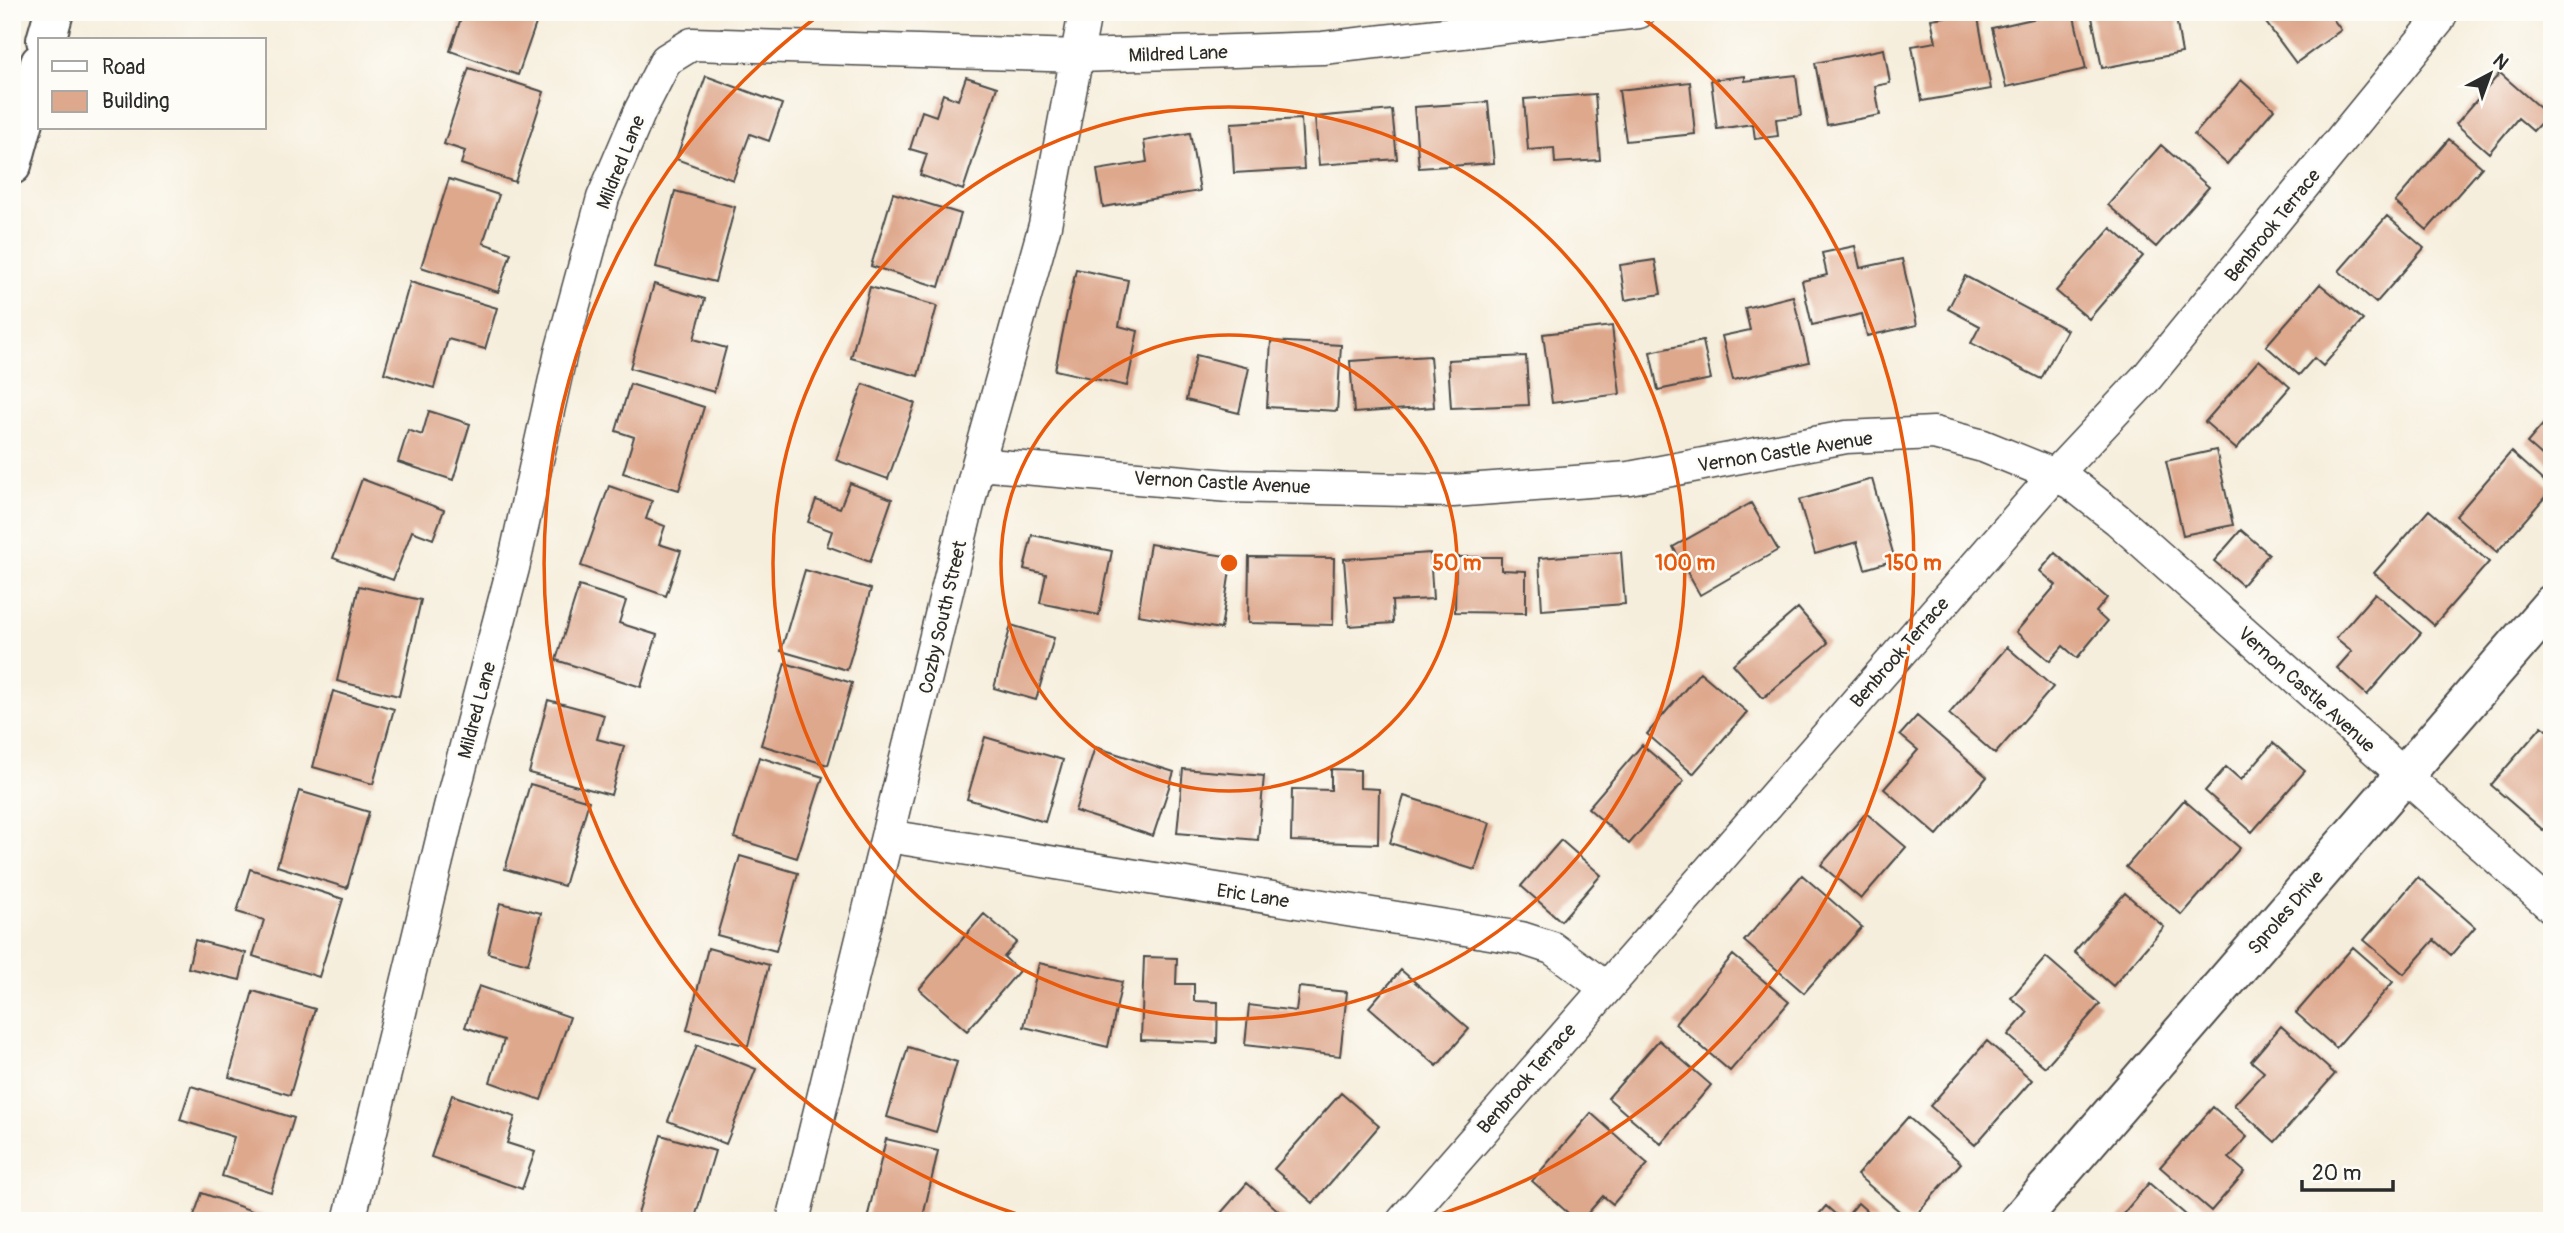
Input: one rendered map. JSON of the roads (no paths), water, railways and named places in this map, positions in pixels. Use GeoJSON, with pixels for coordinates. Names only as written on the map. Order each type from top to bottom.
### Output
{"type":"FeatureCollection","features":[{"type":"Feature","properties":{"kind":"street"},"geometry":{"type":"LineString","coordinates":[[47,38],[54,12]]}},
{"type":"Feature","properties":{"kind":"street","name":"Cozby South Street"},"geometry":{"type":"LineString","coordinates":[[793,1221],[978,464],[1045,225],[1079,56],[1085,12]]}},
{"type":"Feature","properties":{"kind":"street","name":"Mildred Lane"},"geometry":{"type":"LineString","coordinates":[[357,1219],[450,807],[513,568],[561,352],[603,198],[640,111],[666,60],[692,44],[1079,56],[1323,48],[1639,12]]}},
{"type":"Feature","properties":{"kind":"street","name":"Benbrook Terrace"},"geometry":{"type":"LineString","coordinates":[[1403,1221],[2054,475],[2148,376],[2429,33],[2442,12]]}},
{"type":"Feature","properties":{"kind":"street"},"geometry":{"type":"LineString","coordinates":[[12,165],[38,70]]}},
{"type":"Feature","properties":{"kind":"street","name":"Vernon Castle Avenue"},"geometry":{"type":"LineString","coordinates":[[978,464],[1229,486],[1453,491],[1629,478],[1846,437],[1934,433],[1983,446],[2071,483],[2118,520],[2552,907]]}},
{"type":"Feature","properties":{"kind":"street","name":"Sproles Drive"},"geometry":{"type":"LineString","coordinates":[[2019,1221],[2552,604]]}},
{"type":"Feature","properties":{"kind":"street","name":"Eric Lane"},"geometry":{"type":"LineString","coordinates":[[888,836],[1521,937],[1552,948],[1605,987]]}}]}
